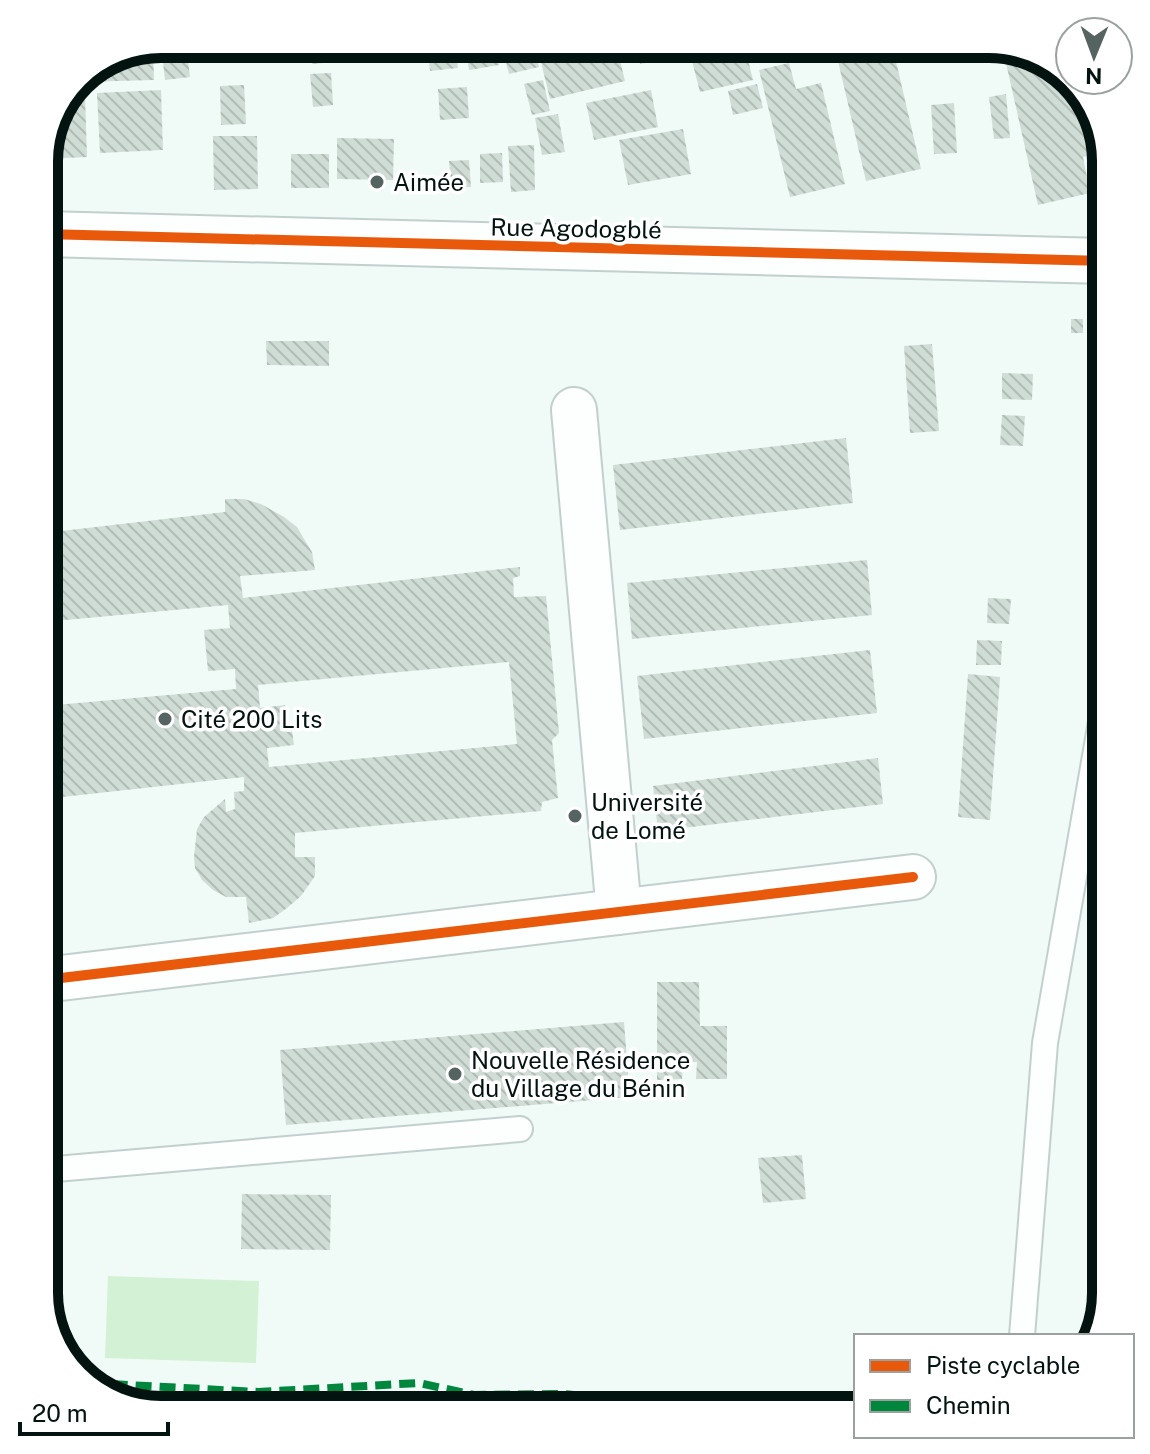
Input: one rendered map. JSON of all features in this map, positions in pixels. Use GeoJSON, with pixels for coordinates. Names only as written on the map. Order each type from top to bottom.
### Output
{"type":"FeatureCollection","features":[{"type":"Feature","properties":{"kind":"street","name":"Rue Agodogblé"},"geometry":{"type":"LineString","coordinates":[[58,234],[1092,261]]}},
{"type":"Feature","properties":{"kind":"street"},"geometry":{"type":"LineString","coordinates":[[574,410],[619,912]]}},
{"type":"Feature","properties":{"kind":"street"},"geometry":{"type":"LineString","coordinates":[[58,978],[913,877]]}},
{"type":"Feature","properties":{"kind":"lane"},"geometry":{"type":"LineString","coordinates":[[1022,1334],[1045,1043],[1092,773]]}},
{"type":"Feature","properties":{"kind":"lane"},"geometry":{"type":"LineString","coordinates":[[58,1169],[520,1129]]}},
{"type":"Feature","properties":{"kind":"green space"},"geometry":{"type":"Polygon","coordinates":[[[108,1276],[259,1281],[256,1363],[105,1358],[108,1276]]]}},
{"type":"Feature","properties":{"kind":"building"},"geometry":{"type":"Polygon","coordinates":[[[163,58],[188,58],[190,77],[165,80],[163,58]]]}},
{"type":"Feature","properties":{"kind":"building"},"geometry":{"type":"Polygon","coordinates":[[[311,58],[337,58],[337,62],[312,64],[311,58]]]}},
{"type":"Feature","properties":{"kind":"building"},"geometry":{"type":"Polygon","coordinates":[[[429,58],[457,58],[458,68],[430,71],[429,58]]]}},
{"type":"Feature","properties":{"kind":"building"},"geometry":{"type":"Polygon","coordinates":[[[467,58],[498,58],[499,65],[469,70],[467,58]]]}},
{"type":"Feature","properties":{"kind":"building"},"geometry":{"type":"Polygon","coordinates":[[[505,58],[537,58],[539,67],[509,74],[505,58]]]}},
{"type":"Feature","properties":{"kind":"building"},"geometry":{"type":"Polygon","coordinates":[[[540,58],[619,58],[625,81],[550,99],[540,58]]]}},
{"type":"Feature","properties":{"kind":"building"},"geometry":{"type":"Polygon","coordinates":[[[639,58],[676,58],[640,64],[639,58]]]}},
{"type":"Feature","properties":{"kind":"building"},"geometry":{"type":"Polygon","coordinates":[[[691,58],[748,58],[753,80],[700,92],[691,58]]]}},
{"type":"Feature","properties":{"kind":"building"},"geometry":{"type":"Polygon","coordinates":[[[837,58],[895,58],[921,169],[866,181],[837,58]]]}},
{"type":"Feature","properties":{"kind":"building"},"geometry":{"type":"Polygon","coordinates":[[[153,59],[154,80],[96,82],[128,63],[153,59]]]}},
{"type":"Feature","properties":{"kind":"building"},"geometry":{"type":"Polygon","coordinates":[[[1012,61],[1052,79],[1054,96],[1068,96],[1081,116],[1091,148],[1092,155],[1083,157],[1090,193],[1038,205],[1006,63],[1012,61]]]}},
{"type":"Feature","properties":{"kind":"building"},"geometry":{"type":"Polygon","coordinates":[[[789,63],[796,89],[821,83],[845,184],[790,197],[759,70],[789,63]]]}},
{"type":"Feature","properties":{"kind":"building"},"geometry":{"type":"Polygon","coordinates":[[[331,73],[333,105],[313,107],[310,74],[331,73]]]}},
{"type":"Feature","properties":{"kind":"building"},"geometry":{"type":"Polygon","coordinates":[[[543,80],[550,111],[532,115],[524,84],[543,80]]]}},
{"type":"Feature","properties":{"kind":"building"},"geometry":{"type":"Polygon","coordinates":[[[757,84],[763,108],[733,115],[728,91],[757,84]]]}},
{"type":"Feature","properties":{"kind":"building"},"geometry":{"type":"Polygon","coordinates":[[[244,85],[246,124],[221,125],[220,86],[244,85]]]}},
{"type":"Feature","properties":{"kind":"building"},"geometry":{"type":"Polygon","coordinates":[[[467,87],[469,118],[440,120],[438,89],[467,87]]]}},
{"type":"Feature","properties":{"kind":"building"},"geometry":{"type":"Polygon","coordinates":[[[161,90],[163,150],[100,153],[97,93],[161,90]]]}},
{"type":"Feature","properties":{"kind":"building"},"geometry":{"type":"Polygon","coordinates":[[[651,90],[658,127],[594,140],[586,103],[651,90]]]}},
{"type":"Feature","properties":{"kind":"building"},"geometry":{"type":"Polygon","coordinates":[[[1006,94],[1010,138],[994,139],[989,97],[1006,94]]]}},
{"type":"Feature","properties":{"kind":"building"},"geometry":{"type":"Polygon","coordinates":[[[82,95],[85,95],[87,157],[58,158],[69,116],[82,95]]]}},
{"type":"Feature","properties":{"kind":"building"},"geometry":{"type":"Polygon","coordinates":[[[954,103],[957,153],[934,154],[931,105],[954,103]]]}},
{"type":"Feature","properties":{"kind":"building"},"geometry":{"type":"Polygon","coordinates":[[[558,114],[565,152],[542,155],[535,118],[558,114]]]}},
{"type":"Feature","properties":{"kind":"building"},"geometry":{"type":"Polygon","coordinates":[[[683,129],[691,174],[628,185],[619,140],[683,129]]]}},
{"type":"Feature","properties":{"kind":"building"},"geometry":{"type":"Polygon","coordinates":[[[213,136],[257,136],[258,189],[214,190],[213,136]]]}},
{"type":"Feature","properties":{"kind":"building"},"geometry":{"type":"Polygon","coordinates":[[[337,138],[394,139],[393,180],[337,179],[337,138]]]}},
{"type":"Feature","properties":{"kind":"building"},"geometry":{"type":"Polygon","coordinates":[[[534,145],[535,190],[511,192],[508,146],[534,145]]]}},
{"type":"Feature","properties":{"kind":"building"},"geometry":{"type":"Polygon","coordinates":[[[502,153],[503,182],[480,183],[480,154],[502,153]]]}},
{"type":"Feature","properties":{"kind":"building"},"geometry":{"type":"Polygon","coordinates":[[[291,154],[329,154],[329,188],[291,188],[291,154]]]}},
{"type":"Feature","properties":{"kind":"building"},"geometry":{"type":"Polygon","coordinates":[[[469,160],[471,187],[451,188],[449,161],[469,160]]]}},
{"type":"Feature","properties":{"kind":"building"},"geometry":{"type":"Polygon","coordinates":[[[1071,319],[1083,319],[1083,333],[1071,333],[1071,319]]]}},
{"type":"Feature","properties":{"kind":"building"},"geometry":{"type":"Polygon","coordinates":[[[266,341],[329,341],[329,366],[267,365],[266,341]]]}},
{"type":"Feature","properties":{"kind":"building"},"geometry":{"type":"Polygon","coordinates":[[[932,344],[939,431],[910,433],[904,346],[932,344]]]}},
{"type":"Feature","properties":{"kind":"building"},"geometry":{"type":"Polygon","coordinates":[[[1002,373],[1033,374],[1032,400],[1002,399],[1002,373]]]}},
{"type":"Feature","properties":{"kind":"building"},"geometry":{"type":"Polygon","coordinates":[[[1002,415],[1025,416],[1023,446],[1000,445],[1002,415]]]}},
{"type":"Feature","properties":{"kind":"building"},"geometry":{"type":"Polygon","coordinates":[[[846,438],[853,503],[620,530],[613,465],[846,438]]]}},
{"type":"Feature","properties":{"kind":"building","name":"Cité 200 Lits"},"geometry":{"type":"Polygon","coordinates":[[[225,499],[244,499],[261,504],[297,527],[312,552],[315,570],[240,576],[243,598],[520,567],[520,576],[513,578],[514,597],[546,596],[559,733],[552,740],[558,798],[542,802],[541,811],[295,833],[295,857],[315,857],[315,876],[301,896],[273,918],[249,923],[246,897],[226,897],[213,890],[195,868],[194,857],[197,829],[204,817],[225,799],[226,812],[235,809],[234,792],[244,791],[244,777],[58,797],[58,705],[236,689],[235,669],[208,671],[204,630],[230,628],[228,605],[58,621],[58,531],[225,512],[225,499]],[[509,662],[258,685],[260,708],[285,705],[287,732],[292,731],[294,745],[267,748],[269,767],[517,744],[509,662]]]}},
{"type":"Feature","properties":{"kind":"building"},"geometry":{"type":"Polygon","coordinates":[[[867,560],[872,615],[632,639],[627,583],[867,560]]]}},
{"type":"Feature","properties":{"kind":"building"},"geometry":{"type":"Polygon","coordinates":[[[988,598],[1011,599],[1009,624],[987,623],[988,598]]]}},
{"type":"Feature","properties":{"kind":"building"},"geometry":{"type":"Polygon","coordinates":[[[977,640],[1002,641],[1001,665],[976,665],[977,640]]]}},
{"type":"Feature","properties":{"kind":"building"},"geometry":{"type":"Polygon","coordinates":[[[870,650],[877,713],[644,739],[637,676],[870,650]]]}},
{"type":"Feature","properties":{"kind":"building"},"geometry":{"type":"Polygon","coordinates":[[[968,674],[1000,677],[990,820],[958,817],[968,674]]]}},
{"type":"Feature","properties":{"kind":"building"},"geometry":{"type":"Polygon","coordinates":[[[878,758],[883,804],[658,831],[653,786],[878,758]]]}},
{"type":"Feature","properties":{"kind":"building"},"geometry":{"type":"Polygon","coordinates":[[[657,982],[699,982],[700,1026],[727,1026],[727,1079],[696,1079],[697,1062],[683,1062],[682,1079],[657,1080],[657,982]]]}},
{"type":"Feature","properties":{"kind":"building","name":"Nouvelle Résidence du Village du Bénin"},"geometry":{"type":"Polygon","coordinates":[[[624,1022],[630,1097],[286,1125],[280,1050],[624,1022]]]}},
{"type":"Feature","properties":{"kind":"building"},"geometry":{"type":"Polygon","coordinates":[[[802,1155],[806,1199],[763,1203],[758,1158],[802,1155]]]}},
{"type":"Feature","properties":{"kind":"building"},"geometry":{"type":"Polygon","coordinates":[[[242,1194],[331,1195],[330,1250],[241,1249],[242,1194]]]}},
{"type":"Feature","properties":{"kind":"marked path"},"geometry":{"type":"LineString","coordinates":[[114,1384],[258,1392],[419,1383],[474,1395],[585,1396]]}},
{"type":"Feature","properties":{"kind":"cycle path"},"geometry":{"type":"LineString","coordinates":[[58,234],[1092,261]]}},
{"type":"Feature","properties":{"kind":"cycle path"},"geometry":{"type":"LineString","coordinates":[[58,978],[913,877]]}},
{"type":"Feature","properties":{"kind":"place","name":"Aimée"},"geometry":{"type":"Point","coordinates":[377,182]}},
{"type":"Feature","properties":{"kind":"place","name":"Cité 200 Lits"},"geometry":{"type":"Point","coordinates":[165,719]}},
{"type":"Feature","properties":{"kind":"place","name":"Université de Lomé"},"geometry":{"type":"Point","coordinates":[575,816]}},
{"type":"Feature","properties":{"kind":"place","name":"Nouvelle Résidence du Village du Bénin"},"geometry":{"type":"Point","coordinates":[455,1074]}}]}
